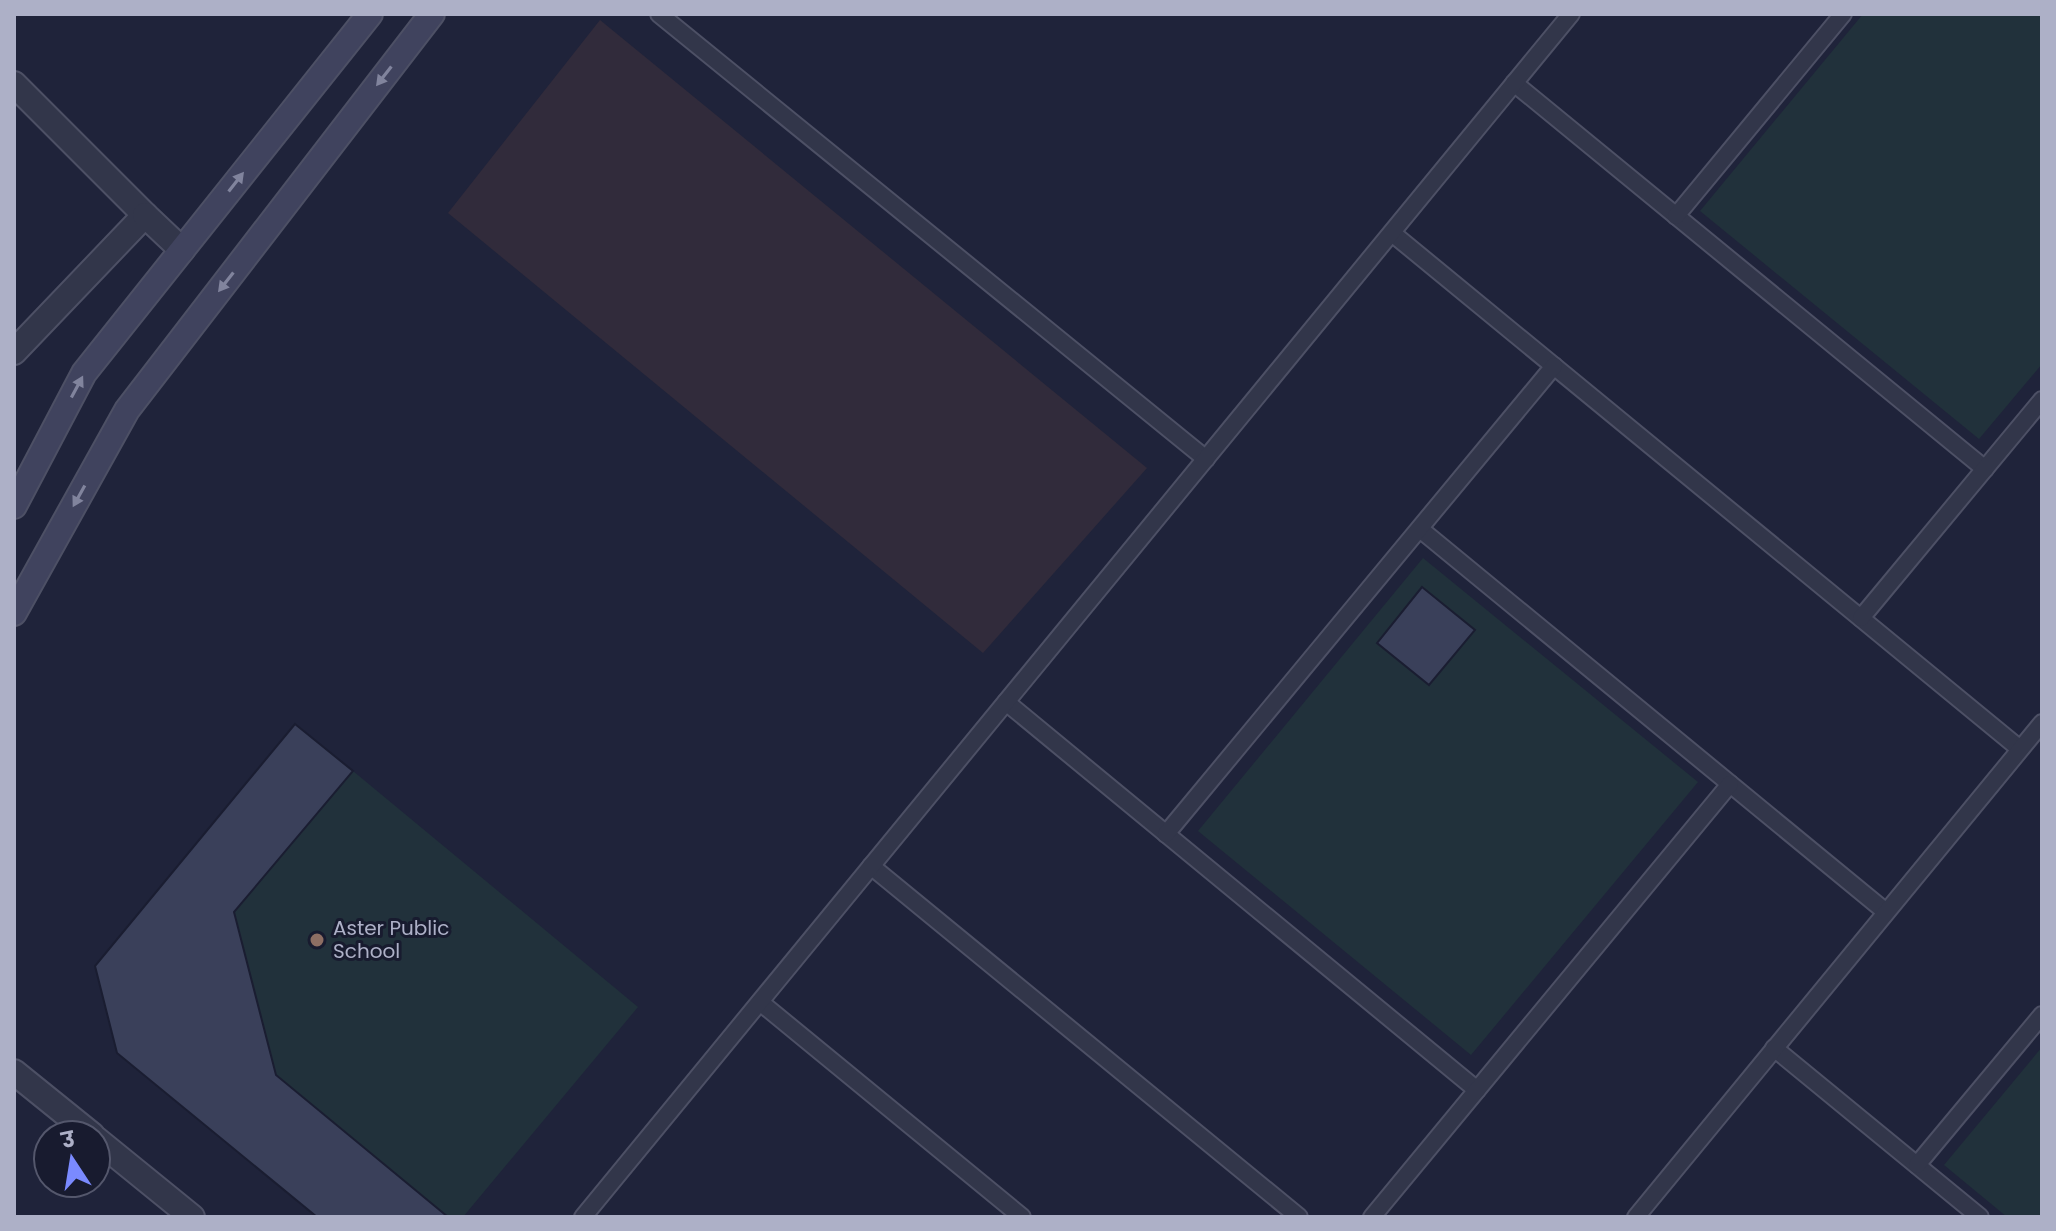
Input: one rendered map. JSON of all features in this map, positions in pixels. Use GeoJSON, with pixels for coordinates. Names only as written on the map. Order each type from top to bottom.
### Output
{"type":"FeatureCollection","features":[{"type":"Feature","properties":{"kind":"street"},"geometry":{"type":"LineString","coordinates":[[14,506],[84,373],[370,14]]}},
{"type":"Feature","properties":{"kind":"street"},"geometry":{"type":"LineString","coordinates":[[14,613],[127,410],[432,14]]}},
{"type":"Feature","properties":{"kind":"street"},"geometry":{"type":"LineString","coordinates":[[14,84],[182,250]]}},
{"type":"Feature","properties":{"kind":"street"},"geometry":{"type":"LineString","coordinates":[[14,352],[145,215]]}},
{"type":"Feature","properties":{"kind":"street"},"geometry":{"type":"LineString","coordinates":[[14,1072],[72,1119]]}},
{"type":"Feature","properties":{"kind":"street"},"geometry":{"type":"LineString","coordinates":[[112,1152],[192,1217]]}},
{"type":"Feature","properties":{"kind":"lane"},"geometry":{"type":"LineString","coordinates":[[659,14],[1206,459]]}},
{"type":"Feature","properties":{"kind":"lane"},"geometry":{"type":"LineString","coordinates":[[583,1217],[1571,14]]}},
{"type":"Feature","properties":{"kind":"lane"},"geometry":{"type":"LineString","coordinates":[[1676,216],[1843,14]]}},
{"type":"Feature","properties":{"kind":"lane"},"geometry":{"type":"LineString","coordinates":[[1514,83],[1985,469]]}},
{"type":"Feature","properties":{"kind":"lane"},"geometry":{"type":"LineString","coordinates":[[1392,233],[2020,749]]}},
{"type":"Feature","properties":{"kind":"lane"},"geometry":{"type":"LineString","coordinates":[[1166,834],[1554,366]]}},
{"type":"Feature","properties":{"kind":"lane"},"geometry":{"type":"LineString","coordinates":[[1861,618],[2042,400]]}},
{"type":"Feature","properties":{"kind":"lane"},"geometry":{"type":"LineString","coordinates":[[1420,529],[1886,912]]}},
{"type":"Feature","properties":{"kind":"lane"},"geometry":{"type":"LineString","coordinates":[[1006,702],[1477,1090]]}},
{"type":"Feature","properties":{"kind":"lane"},"geometry":{"type":"LineString","coordinates":[[1639,1216],[2042,723]]}},
{"type":"Feature","properties":{"kind":"lane"},"geometry":{"type":"LineString","coordinates":[[1372,1217],[1730,784]]}},
{"type":"Feature","properties":{"kind":"lane"},"geometry":{"type":"LineString","coordinates":[[871,866],[1299,1217]]}},
{"type":"Feature","properties":{"kind":"lane"},"geometry":{"type":"LineString","coordinates":[[760,1002],[1022,1217]]}},
{"type":"Feature","properties":{"kind":"lane"},"geometry":{"type":"LineString","coordinates":[[1917,1165],[2042,1015]]}},
{"type":"Feature","properties":{"kind":"lane"},"geometry":{"type":"LineString","coordinates":[[1774,1048],[1980,1217]]}},
{"type":"Feature","properties":{"kind":"shaded area"},"geometry":{"type":"Polygon","coordinates":[[[1863,14],[2042,14],[2042,364],[1979,439],[1700,211],[1863,14]]]}},
{"type":"Feature","properties":{"kind":"shaded area"},"geometry":{"type":"Polygon","coordinates":[[[600,20],[1147,468],[983,653],[448,213],[600,20]]]}},
{"type":"Feature","properties":{"kind":"shaded area"},"geometry":{"type":"Polygon","coordinates":[[[1423,558],[1698,782],[1471,1055],[1198,831],[1423,558]]]}},
{"type":"Feature","properties":{"kind":"shaded area"},"geometry":{"type":"Polygon","coordinates":[[[353,771],[638,1007],[463,1217],[448,1217],[276,1075],[234,912],[353,771]]]}},
{"type":"Feature","properties":{"kind":"shaded area"},"geometry":{"type":"Polygon","coordinates":[[[2042,1047],[2042,1217],[2007,1217],[1944,1165],[2042,1047]]]}},
{"type":"Feature","properties":{"kind":"building"},"geometry":{"type":"Polygon","coordinates":[[[1422,587],[1475,630],[1429,685],[1377,643],[1422,587]]]}},
{"type":"Feature","properties":{"kind":"building"},"geometry":{"type":"Polygon","coordinates":[[[295,724],[353,771],[234,912],[276,1075],[448,1217],[317,1217],[117,1053],[95,966],[295,724]]]}},
{"type":"Feature","properties":{"kind":"place","name":"Aster Public School"},"geometry":{"type":"Point","coordinates":[317,940]}}]}
